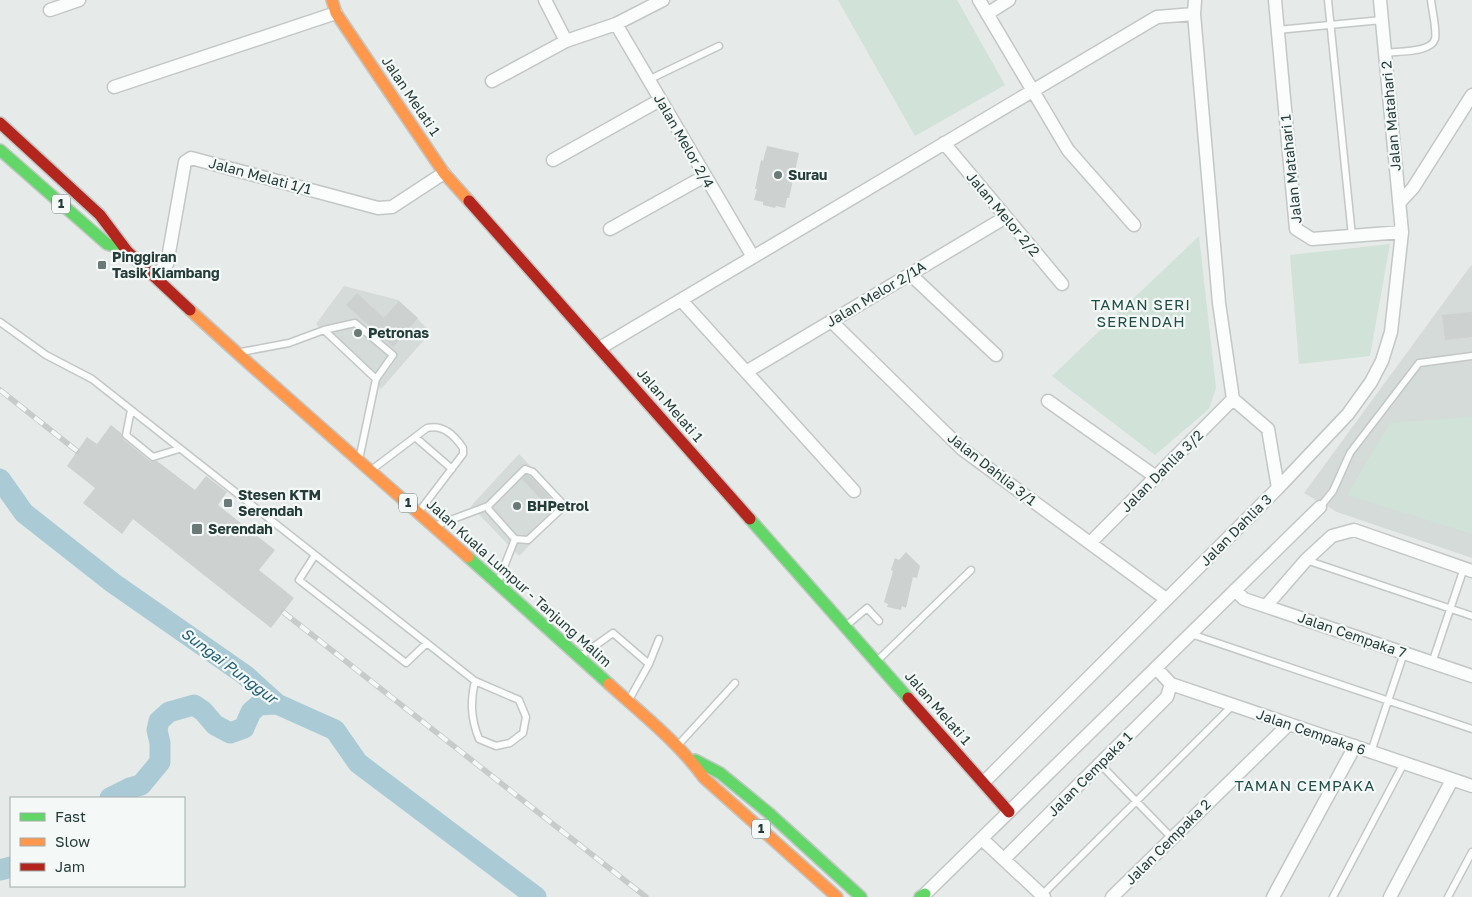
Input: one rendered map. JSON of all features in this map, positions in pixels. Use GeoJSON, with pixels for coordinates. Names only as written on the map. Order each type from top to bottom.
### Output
{"type":"FeatureCollection","features":[{"type":"Feature","properties":{"kind":"main road","name":"Jalan Melati 1"},"geometry":{"type":"LineString","coordinates":[[332,0],[336,13],[444,173],[1009,812]]}},
{"type":"Feature","properties":{"kind":"main road","name":"Jalan Kuala Lumpur - Tanjung Malim"},"geometry":{"type":"LineString","coordinates":[[0,123],[100,215],[127,251],[237,353],[372,470],[678,746],[689,757],[704,778],[836,897]]}},
{"type":"Feature","properties":{"kind":"main road","name":"Jalan Kuala Lumpur - Tanjung Malim"},"geometry":{"type":"LineString","coordinates":[[0,150],[107,244],[127,251]]}},
{"type":"Feature","properties":{"kind":"main road","name":"Jalan Kuala Lumpur - Tanjung Malim"},"geometry":{"type":"LineString","coordinates":[[689,757],[720,773],[770,814],[861,897]]}},
{"type":"Feature","properties":{"kind":"street"},"geometry":{"type":"LineString","coordinates":[[50,10],[79,0]]}},
{"type":"Feature","properties":{"kind":"street"},"geometry":{"type":"LineString","coordinates":[[545,0],[566,41]]}},
{"type":"Feature","properties":{"kind":"street"},"geometry":{"type":"LineString","coordinates":[[492,82],[566,41],[616,24],[647,4],[663,0]]}},
{"type":"Feature","properties":{"kind":"street"},"geometry":{"type":"LineString","coordinates":[[979,0],[1068,150],[1134,226]]}},
{"type":"Feature","properties":{"kind":"street"},"geometry":{"type":"LineString","coordinates":[[987,14],[1009,0]]}},
{"type":"Feature","properties":{"kind":"street"},"geometry":{"type":"LineString","coordinates":[[1195,0],[1194,14],[1219,303],[1233,399],[1268,429],[1278,488]]}},
{"type":"Feature","properties":{"kind":"street","name":"Jalan Matahari 1"},"geometry":{"type":"LineString","coordinates":[[1274,0],[1296,229],[1312,239],[1402,232]]}},
{"type":"Feature","properties":{"kind":"street","name":"Jalan Matahari 2"},"geometry":{"type":"LineString","coordinates":[[1380,0],[1402,232]]}},
{"type":"Feature","properties":{"kind":"street"},"geometry":{"type":"LineString","coordinates":[[114,87],[336,13]]}},
{"type":"Feature","properties":{"kind":"street"},"geometry":{"type":"LineString","coordinates":[[600,348],[1157,17],[1194,14]]}},
{"type":"Feature","properties":{"kind":"street","name":"Jalan Melor 2/4"},"geometry":{"type":"LineString","coordinates":[[616,24],[753,258]]}},
{"type":"Feature","properties":{"kind":"street"},"geometry":{"type":"LineString","coordinates":[[1400,202],[1414,188],[1472,95]]}},
{"type":"Feature","properties":{"kind":"street"},"geometry":{"type":"LineString","coordinates":[[553,160],[660,100]]}},
{"type":"Feature","properties":{"kind":"street","name":"Jalan Melor 2/2"},"geometry":{"type":"LineString","coordinates":[[944,144],[1062,284]]}},
{"type":"Feature","properties":{"kind":"street","name":"Jalan Melati 1/1"},"geometry":{"type":"LineString","coordinates":[[155,276],[167,264],[185,162],[191,158],[378,208],[392,207],[444,173]]}},
{"type":"Feature","properties":{"kind":"street"},"geometry":{"type":"LineString","coordinates":[[610,229],[705,176]]}},
{"type":"Feature","properties":{"kind":"street","name":"Jalan Melor 2/1A"},"geometry":{"type":"LineString","coordinates":[[746,372],[1006,217]]}},
{"type":"Feature","properties":{"kind":"street","name":"Jalan Dahlia 3"},"geometry":{"type":"LineString","coordinates":[[984,782],[1278,488],[1348,414],[1371,382],[1382,361],[1391,332],[1402,232]]}},
{"type":"Feature","properties":{"kind":"street"},"geometry":{"type":"LineString","coordinates":[[910,274],[996,355]]}},
{"type":"Feature","properties":{"kind":"street"},"geometry":{"type":"LineString","coordinates":[[681,300],[854,491]]}},
{"type":"Feature","properties":{"kind":"street","name":"Jalan Dahlia 3/1"},"geometry":{"type":"LineString","coordinates":[[831,321],[962,449],[1166,599]]}},
{"type":"Feature","properties":{"kind":"street","name":"Jalan Dahlia 3/2"},"geometry":{"type":"LineString","coordinates":[[1090,543],[1233,399]]}},
{"type":"Feature","properties":{"kind":"street"},"geometry":{"type":"LineString","coordinates":[[1048,400],[1156,477]]}},
{"type":"Feature","properties":{"kind":"street"},"geometry":{"type":"LineString","coordinates":[[922,896],[1320,507]]}},
{"type":"Feature","properties":{"kind":"street"},"geometry":{"type":"LineString","coordinates":[[1266,606],[1306,560],[1332,536],[1354,530],[1468,570]]}},
{"type":"Feature","properties":{"kind":"street","name":"Jalan Cempaka 7"},"geometry":{"type":"LineString","coordinates":[[1235,590],[1244,598],[1266,606],[1472,676]]}},
{"type":"Feature","properties":{"kind":"street","name":"Jalan Cempaka 6"},"geometry":{"type":"LineString","coordinates":[[1156,668],[1171,684],[1472,786]]}},
{"type":"Feature","properties":{"kind":"street","name":"Jalan Cempaka 1"},"geometry":{"type":"LineString","coordinates":[[1004,859],[1167,697],[1171,684]]}},
{"type":"Feature","properties":{"kind":"street","name":"Jalan Cempaka 2"},"geometry":{"type":"LineString","coordinates":[[1112,897],[1289,724]]}},
{"type":"Feature","properties":{"kind":"street"},"geometry":{"type":"LineString","coordinates":[[1274,897],[1355,746]]}},
{"type":"Feature","properties":{"kind":"street"},"geometry":{"type":"LineString","coordinates":[[1390,897],[1452,780]]}},
{"type":"Feature","properties":{"kind":"street"},"geometry":{"type":"LineString","coordinates":[[982,839],[1043,896]]}},
{"type":"Feature","properties":{"kind":"lane"},"geometry":{"type":"LineString","coordinates":[[1328,0],[1352,236]]}},
{"type":"Feature","properties":{"kind":"lane"},"geometry":{"type":"LineString","coordinates":[[1385,52],[1424,49],[1431,46],[1435,38],[1431,0]]}},
{"type":"Feature","properties":{"kind":"lane"},"geometry":{"type":"LineString","coordinates":[[1277,30],[1382,20]]}},
{"type":"Feature","properties":{"kind":"lane"},"geometry":{"type":"LineString","coordinates":[[648,80],[719,46]]}},
{"type":"Feature","properties":{"kind":"lane"},"geometry":{"type":"LineString","coordinates":[[0,322],[46,355],[92,379],[475,681],[519,700],[526,717],[523,732],[510,743],[496,746],[479,740],[473,724],[472,694],[475,681]]}},
{"type":"Feature","properties":{"kind":"lane"},"geometry":{"type":"LineString","coordinates":[[237,353],[289,343],[324,330],[355,323],[393,355],[376,379],[359,459]]}},
{"type":"Feature","properties":{"kind":"lane"},"geometry":{"type":"LineString","coordinates":[[324,330],[376,379]]}},
{"type":"Feature","properties":{"kind":"lane"},"geometry":{"type":"LineString","coordinates":[[1320,507],[1333,491],[1350,453],[1419,363],[1472,356]]}},
{"type":"Feature","properties":{"kind":"lane"},"geometry":{"type":"LineString","coordinates":[[131,410],[126,435],[153,457],[179,448]]}},
{"type":"Feature","properties":{"kind":"lane"},"geometry":{"type":"LineString","coordinates":[[372,470],[427,428],[436,426],[443,428],[458,441],[463,448],[462,454],[418,512]]}},
{"type":"Feature","properties":{"kind":"lane"},"geometry":{"type":"LineString","coordinates":[[415,437],[452,469]]}},
{"type":"Feature","properties":{"kind":"lane"},"geometry":{"type":"LineString","coordinates":[[434,527],[488,506],[525,469],[533,472],[562,503],[561,509],[528,540],[515,539],[489,510],[488,506]]}},
{"type":"Feature","properties":{"kind":"lane"},"geometry":{"type":"LineString","coordinates":[[498,584],[515,539]]}},
{"type":"Feature","properties":{"kind":"lane"},"geometry":{"type":"LineString","coordinates":[[315,555],[299,580],[406,663],[427,643]]}},
{"type":"Feature","properties":{"kind":"lane"},"geometry":{"type":"LineString","coordinates":[[1306,560],[1472,616]]}},
{"type":"Feature","properties":{"kind":"lane"},"geometry":{"type":"LineString","coordinates":[[877,661],[971,570]]}},
{"type":"Feature","properties":{"kind":"lane"},"geometry":{"type":"LineString","coordinates":[[1432,663],[1450,609],[1468,570]]}},
{"type":"Feature","properties":{"kind":"lane"},"geometry":{"type":"LineString","coordinates":[[846,626],[867,608],[879,621]]}},
{"type":"Feature","properties":{"kind":"lane"},"geometry":{"type":"LineString","coordinates":[[579,657],[613,633],[649,664]]}},
{"type":"Feature","properties":{"kind":"lane"},"geometry":{"type":"LineString","coordinates":[[1191,634],[1472,729]]}},
{"type":"Feature","properties":{"kind":"lane"},"geometry":{"type":"LineString","coordinates":[[628,701],[649,664],[659,639]]}},
{"type":"Feature","properties":{"kind":"lane"},"geometry":{"type":"LineString","coordinates":[[1371,752],[1404,653]]}},
{"type":"Feature","properties":{"kind":"lane"},"geometry":{"type":"LineString","coordinates":[[678,746],[735,683]]}},
{"type":"Feature","properties":{"kind":"lane"},"geometry":{"type":"LineString","coordinates":[[1043,896],[1233,705]]}},
{"type":"Feature","properties":{"kind":"lane"},"geometry":{"type":"LineString","coordinates":[[1333,897],[1404,763]]}},
{"type":"Feature","properties":{"kind":"lane"},"geometry":{"type":"LineString","coordinates":[[1100,764],[1172,838]]}},
{"type":"Feature","properties":{"kind":"lane"},"geometry":{"type":"LineString","coordinates":[[1448,897],[1472,852]]}},
{"type":"Feature","properties":{"kind":"shaded area"},"geometry":{"type":"Polygon","coordinates":[[[1472,265],[1472,558],[1337,512],[1304,493],[1472,265]]]}},
{"type":"Feature","properties":{"kind":"shaded area"},"geometry":{"type":"Polygon","coordinates":[[[344,286],[398,300],[431,332],[381,389],[316,324],[344,286]]]}},
{"type":"Feature","properties":{"kind":"shaded area"},"geometry":{"type":"Polygon","coordinates":[[[519,454],[568,506],[519,556],[471,506],[519,454]]]}},
{"type":"Feature","properties":{"kind":"green space"},"geometry":{"type":"Polygon","coordinates":[[[838,0],[957,0],[1005,85],[915,136],[838,0]]]}},
{"type":"Feature","properties":{"kind":"green space"},"geometry":{"type":"Polygon","coordinates":[[[1199,236],[1216,388],[1209,409],[1155,455],[1052,376],[1199,236]]]}},
{"type":"Feature","properties":{"kind":"green space"},"geometry":{"type":"Polygon","coordinates":[[[1390,244],[1370,356],[1299,364],[1290,255],[1390,244]]]}},
{"type":"Feature","properties":{"kind":"green space"},"geometry":{"type":"Polygon","coordinates":[[[1472,417],[1472,534],[1347,495],[1390,423],[1472,417]]]}},
{"type":"Feature","properties":{"kind":"building","name":"Surau"},"geometry":{"type":"Polygon","coordinates":[[[767,146],[799,153],[785,208],[763,205],[763,202],[754,200],[761,160],[763,161],[767,146]]]}},
{"type":"Feature","properties":{"kind":"building"},"geometry":{"type":"Polygon","coordinates":[[[357,293],[384,318],[399,301],[418,318],[393,347],[346,305],[357,293]]]}},
{"type":"Feature","properties":{"kind":"building"},"geometry":{"type":"Polygon","coordinates":[[[1472,312],[1472,337],[1445,340],[1442,315],[1472,312]]]}},
{"type":"Feature","properties":{"kind":"building","name":"Serendah"},"geometry":{"type":"Polygon","coordinates":[[[111,425],[121,433],[123,439],[150,461],[157,461],[195,490],[206,476],[227,492],[218,505],[275,550],[259,570],[294,598],[271,628],[133,519],[122,534],[83,503],[95,488],[67,466],[87,437],[97,444],[111,425]]]}},
{"type":"Feature","properties":{"kind":"building"},"geometry":{"type":"Polygon","coordinates":[[[526,475],[530,476],[557,505],[552,511],[522,479],[526,475]]]}},
{"type":"Feature","properties":{"kind":"building"},"geometry":{"type":"Polygon","coordinates":[[[906,552],[920,566],[917,578],[913,577],[906,608],[902,606],[901,610],[887,607],[888,604],[884,602],[895,558],[899,560],[906,552]]]}},
{"type":"Feature","properties":{"kind":"waterway","name":"Sungai Punggur"},"geometry":{"type":"LineString","coordinates":[[0,479],[24,513],[113,583],[245,675],[277,704],[335,730],[358,763],[536,897]]}},
{"type":"Feature","properties":{"kind":"waterway"},"geometry":{"type":"LineString","coordinates":[[112,797],[141,785],[160,762],[160,743],[157,730],[159,721],[169,712],[194,705],[203,711],[215,725],[230,733],[244,728],[251,712],[259,705],[277,704]]}},
{"type":"Feature","properties":{"kind":"waterway"},"geometry":{"type":"LineString","coordinates":[[0,870],[10,867]]}},
{"type":"Feature","properties":{"kind":"railway"},"geometry":{"type":"LineString","coordinates":[[0,390],[77,451]]}},
{"type":"Feature","properties":{"kind":"railway"},"geometry":{"type":"LineString","coordinates":[[283,612],[646,897]]}},
{"type":"Feature","properties":{"kind":"traffic: fast"},"geometry":{"type":"LineString","coordinates":[[0,150],[107,244],[123,249]]}},
{"type":"Feature","properties":{"kind":"traffic: fast"},"geometry":{"type":"LineString","coordinates":[[750,519],[908,698]]}},
{"type":"Feature","properties":{"kind":"traffic: fast"},"geometry":{"type":"LineString","coordinates":[[468,557],[609,684]]}},
{"type":"Feature","properties":{"kind":"traffic: fast"},"geometry":{"type":"LineString","coordinates":[[695,760],[720,773],[770,814],[861,897]]}},
{"type":"Feature","properties":{"kind":"traffic: fast"},"geometry":{"type":"LineString","coordinates":[[920,897],[925,894]]}},
{"type":"Feature","properties":{"kind":"traffic: slow"},"geometry":{"type":"LineString","coordinates":[[332,0],[336,13],[444,173],[469,201]]}},
{"type":"Feature","properties":{"kind":"traffic: slow"},"geometry":{"type":"LineString","coordinates":[[190,310],[468,557]]}},
{"type":"Feature","properties":{"kind":"traffic: slow"},"geometry":{"type":"LineString","coordinates":[[609,684],[671,740],[704,778],[837,897]]}},
{"type":"Feature","properties":{"kind":"traffic: jam"},"geometry":{"type":"LineString","coordinates":[[0,123],[100,215],[127,251],[190,310]]}},
{"type":"Feature","properties":{"kind":"traffic: jam"},"geometry":{"type":"LineString","coordinates":[[469,201],[750,519]]}},
{"type":"Feature","properties":{"kind":"traffic: jam"},"geometry":{"type":"LineString","coordinates":[[908,698],[1009,812]]}},
{"type":"Feature","properties":{"kind":"place","name":"Surau"},"geometry":{"type":"Point","coordinates":[778,175]}},
{"type":"Feature","properties":{"kind":"place","name":"Pinggiran Tasik Kiambang"},"geometry":{"type":"Point","coordinates":[102,265]}},
{"type":"Feature","properties":{"kind":"place","name":"Petronas"},"geometry":{"type":"Point","coordinates":[358,333]}},
{"type":"Feature","properties":{"kind":"place","name":"Stesen KTM Serendah"},"geometry":{"type":"Point","coordinates":[228,503]}},
{"type":"Feature","properties":{"kind":"place","name":"BHPetrol"},"geometry":{"type":"Point","coordinates":[517,506]}},
{"type":"Feature","properties":{"kind":"place","name":"Serendah"},"geometry":{"type":"Point","coordinates":[197,529]}},
{"type":"Feature","properties":{"kind":"district","name":"TAMAN SERI SERENDAH"},"geometry":{"type":"Point","coordinates":[1141,314]}},
{"type":"Feature","properties":{"kind":"district","name":"TAMAN CEMPAKA"},"geometry":{"type":"Point","coordinates":[1305,786]}}]}
